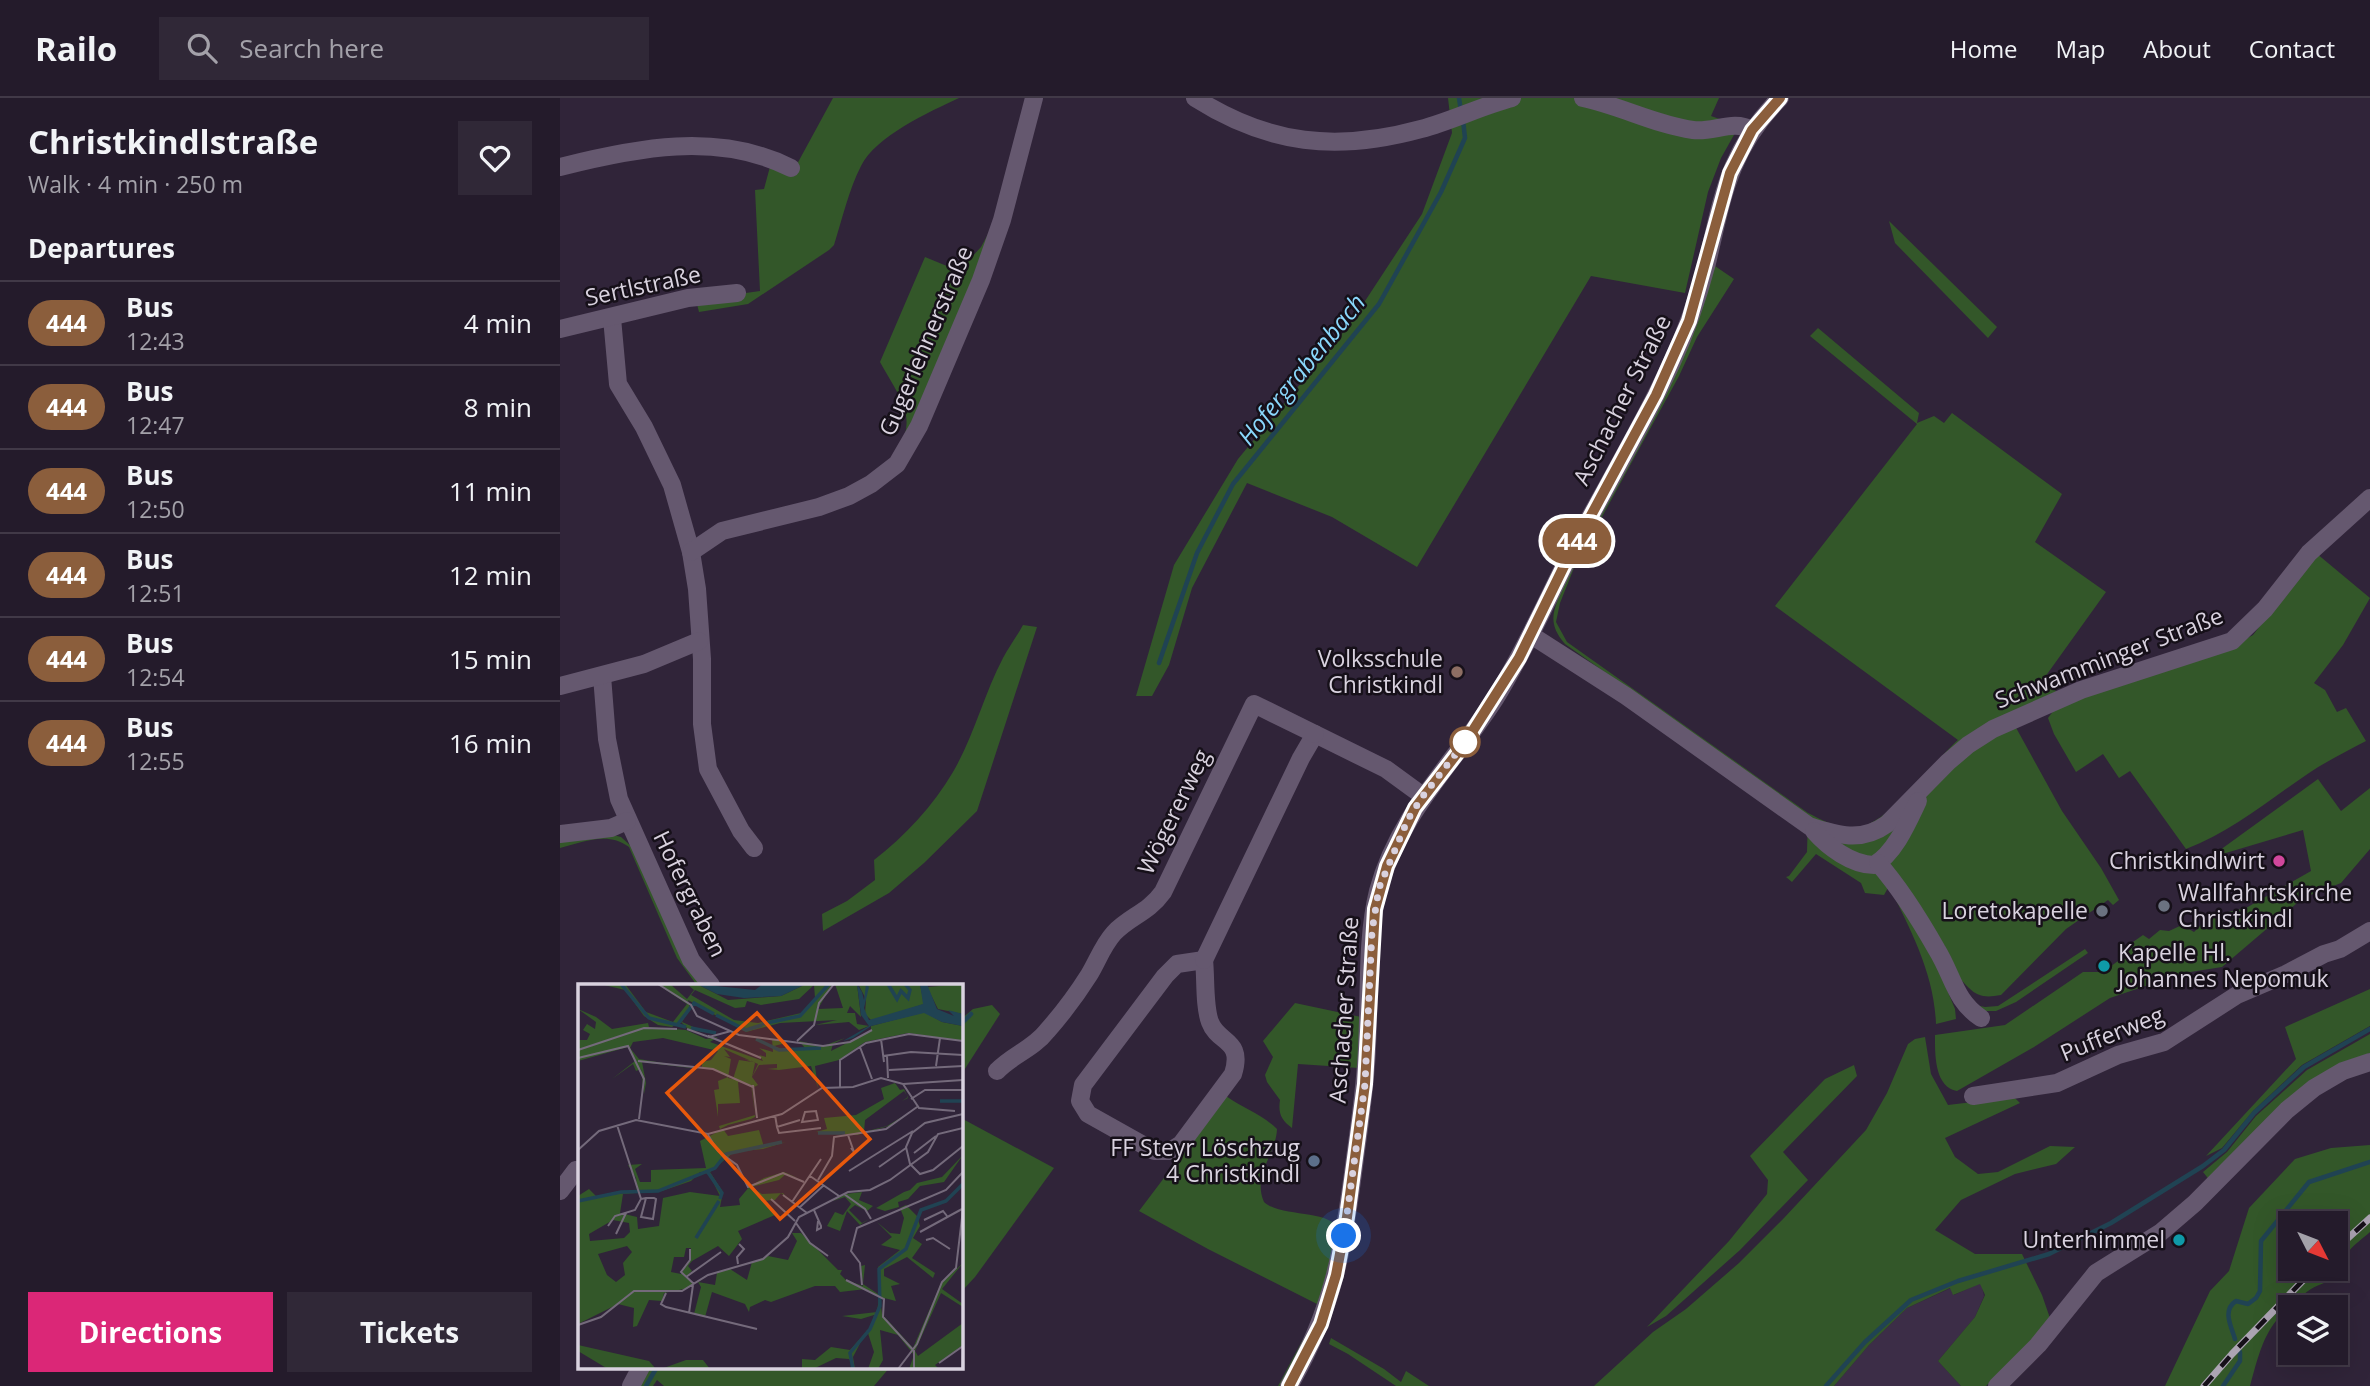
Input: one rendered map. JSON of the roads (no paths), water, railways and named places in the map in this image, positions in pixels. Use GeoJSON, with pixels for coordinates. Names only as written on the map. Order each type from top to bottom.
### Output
{"type":"FeatureCollection","features":[{"type":"Feature","properties":{"kind":"street","name":"Gugerlehnerstraße"},"geometry":{"type":"LineString","coordinates":[[691,552],[722,531],[819,508],[849,496],[885,475],[902,457],[942,377],[981,280],[1002,220],[1034,98]]}},
{"type":"Feature","properties":{"kind":"street"},"geometry":{"type":"LineString","coordinates":[[1195,98],[1225,117],[1262,132],[1300,140],[1343,142],[1382,138],[1453,119],[1513,98]]}},
{"type":"Feature","properties":{"kind":"street"},"geometry":{"type":"LineString","coordinates":[[1583,98],[1686,129],[1708,130],[1736,125],[1752,130]]}},
{"type":"Feature","properties":{"kind":"street","name":"Aschacher Straße"},"geometry":{"type":"LineString","coordinates":[[1289,1386],[1321,1324],[1336,1275],[1347,1217],[1365,1084],[1372,931],[1379,888],[1408,819],[1478,724],[1507,678],[1656,395],[1680,344],[1706,265],[1726,183],[1752,130],[1780,98]]}},
{"type":"Feature","properties":{"kind":"street"},"geometry":{"type":"LineString","coordinates":[[560,167],[623,151],[657,146],[734,149],[768,156],[791,167]]}},
{"type":"Feature","properties":{"kind":"street","name":"Sertlstraße"},"geometry":{"type":"LineString","coordinates":[[560,329],[688,298],[737,293]]}},
{"type":"Feature","properties":{"kind":"street"},"geometry":{"type":"LineString","coordinates":[[612,318],[618,384],[644,427],[672,485],[691,552],[697,589],[702,659],[702,724],[708,769],[741,831],[754,848]]}},
{"type":"Feature","properties":{"kind":"street","name":"Schwamminger Straße"},"geometry":{"type":"LineString","coordinates":[[1531,635],[1626,696],[1809,826],[1852,837],[1878,831],[1895,818],[1968,745],[2016,718],[2081,690],[2232,641],[2265,609],[2309,553],[2370,498]]}},
{"type":"Feature","properties":{"kind":"street"},"geometry":{"type":"LineString","coordinates":[[560,686],[656,660],[699,641]]}},
{"type":"Feature","properties":{"kind":"street","name":"Hofergraben"},"geometry":{"type":"LineString","coordinates":[[602,676],[611,769],[627,821],[691,960],[710,984]]}},
{"type":"Feature","properties":{"kind":"street","name":"Wögererweg"},"geometry":{"type":"LineString","coordinates":[[997,1071],[1005,1062],[1032,1046],[1046,1033],[1088,976],[1111,936],[1152,907],[1163,892],[1254,704],[1386,769],[1423,796]]}},
{"type":"Feature","properties":{"kind":"street"},"geometry":{"type":"LineString","coordinates":[[1203,960],[1177,964],[1165,976],[1083,1085],[1080,1101],[1088,1114],[1154,1151],[1170,1152],[1181,1144],[1233,1074],[1237,1061],[1234,1050],[1213,1028],[1209,1019],[1203,960],[1290,779],[1315,734]]}},
{"type":"Feature","properties":{"kind":"street"},"geometry":{"type":"LineString","coordinates":[[1809,826],[1843,855],[1870,866],[1878,863],[1889,852],[1909,820],[1924,787]]}},
{"type":"Feature","properties":{"kind":"street","name":"Hofergraben"},"geometry":{"type":"LineString","coordinates":[[560,834],[611,828],[627,821]]}},
{"type":"Feature","properties":{"kind":"street"},"geometry":{"type":"LineString","coordinates":[[1878,863],[1898,888],[1936,947],[1961,1002],[1981,1018]]}},
{"type":"Feature","properties":{"kind":"street","name":"Pufferweg"},"geometry":{"type":"LineString","coordinates":[[1973,1096],[2057,1083],[2118,1055],[2164,1042],[2237,995],[2340,949],[2370,931]]}},
{"type":"Feature","properties":{"kind":"street"},"geometry":{"type":"LineString","coordinates":[[1997,1386],[2038,1345],[2096,1273],[2160,1233],[2195,1203],[2287,1110],[2314,1088],[2343,1071],[2370,1062]]}},
{"type":"Feature","properties":{"kind":"street"},"geometry":{"type":"LineString","coordinates":[[560,1191],[578,1165]]}},
{"type":"Feature","properties":{"kind":"street"},"geometry":{"type":"LineString","coordinates":[[631,1386],[640,1368]]}},
{"type":"Feature","properties":{"kind":"waterway","name":"Hofergrabenbach"},"geometry":{"type":"LineString","coordinates":[[1459,98],[1461,111]]}},
{"type":"Feature","properties":{"kind":"waterway","name":"Hofergrabenbach"},"geometry":{"type":"LineString","coordinates":[[1159,663],[1197,553],[1233,484],[1379,304],[1441,192],[1465,138],[1463,120]]}},
{"type":"Feature","properties":{"kind":"waterway","name":"Hofergrabenbach"},"geometry":{"type":"LineString","coordinates":[[962,1023],[971,1014]]}},
{"type":"Feature","properties":{"kind":"waterway"},"geometry":{"type":"LineString","coordinates":[[1826,1386],[1865,1342],[1911,1300],[1958,1281],[2049,1254],[2111,1223],[2203,1166],[2224,1150],[2254,1113],[2304,1067],[2370,1029]]}},
{"type":"Feature","properties":{"kind":"waterway"},"geometry":{"type":"LineString","coordinates":[[2235,1339],[2229,1309],[2236,1301],[2248,1304],[2260,1291],[2261,1241],[2309,1182],[2370,1162]]}},
{"type":"Feature","properties":{"kind":"waterway"},"geometry":{"type":"LineString","coordinates":[[2223,1386],[2240,1361],[2240,1352]]}},
{"type":"Feature","properties":{"kind":"waterway","name":"Hofergrabenbach"},"geometry":{"type":"LineString","coordinates":[[646,1386],[656,1368]]}},
{"type":"Feature","properties":{"kind":"railway"},"geometry":{"type":"LineString","coordinates":[[2348,1238],[2370,1218]]}},
{"type":"Feature","properties":{"kind":"railway"},"geometry":{"type":"LineString","coordinates":[[2204,1386],[2302,1281]]}},
{"type":"Feature","properties":{"kind":"place","name":"Volksschule Christkindl"},"geometry":{"type":"Point","coordinates":[1457,672]}},
{"type":"Feature","properties":{"kind":"place","name":"Christkindlwirt"},"geometry":{"type":"Point","coordinates":[2279,861]}},
{"type":"Feature","properties":{"kind":"place","name":"Wallfahrtskirche Christkindl"},"geometry":{"type":"Point","coordinates":[2164,906]}},
{"type":"Feature","properties":{"kind":"place","name":"Loretokapelle"},"geometry":{"type":"Point","coordinates":[2102,911]}},
{"type":"Feature","properties":{"kind":"place","name":"Kapelle Hl. Johannes Nepomuk"},"geometry":{"type":"Point","coordinates":[2104,966]}},
{"type":"Feature","properties":{"kind":"place","name":"FF Steyr Löschzug 4 Christkindl"},"geometry":{"type":"Point","coordinates":[1314,1161]}},
{"type":"Feature","properties":{"kind":"place","name":"Unterhimmel"},"geometry":{"type":"Point","coordinates":[2179,1240]}}]}
